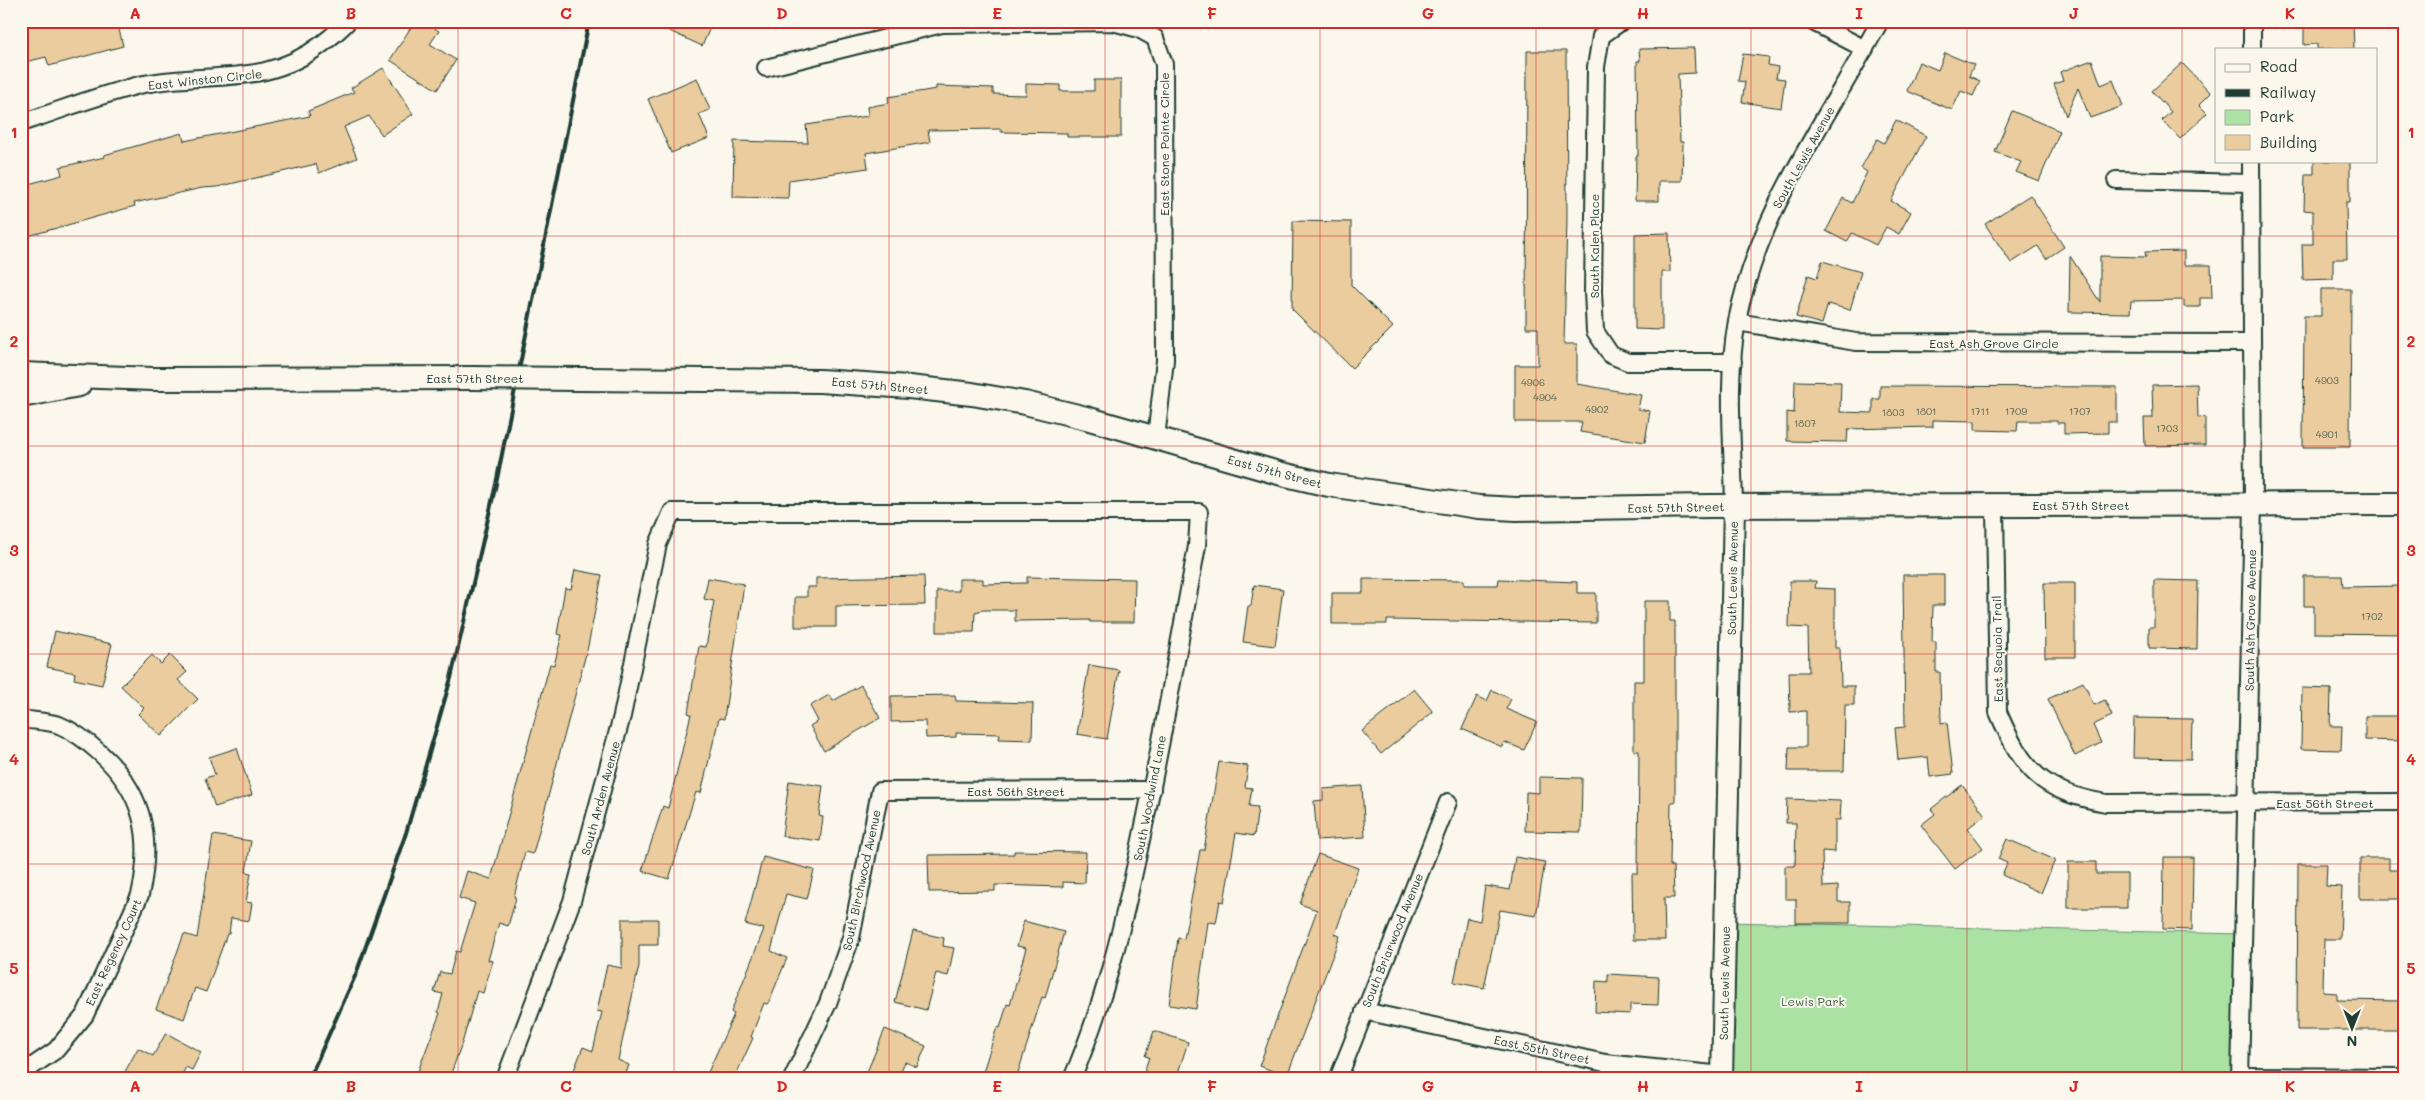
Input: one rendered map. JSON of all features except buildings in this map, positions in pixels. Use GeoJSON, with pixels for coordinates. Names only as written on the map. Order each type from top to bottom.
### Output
{"type":"FeatureCollection","features":[{"type":"Feature","properties":{"kind":"main road","name":"East 57th Street"},"geometry":{"type":"LineString","coordinates":[[21,374],[153,379],[473,378],[820,381],[909,386],[1025,403],[1282,474],[1329,485],[1471,506],[1516,509],[1734,506],[2404,504]]}},
{"type":"Feature","properties":{"kind":"main road","name":"East 57th Street"},"geometry":{"type":"LineString","coordinates":[[21,396],[69,387],[153,379]]}},
{"type":"Feature","properties":{"kind":"street","name":"East Winston Circle"},"geometry":{"type":"LineString","coordinates":[[21,123],[143,85],[181,79],[222,78],[267,72],[309,54],[348,21]]}},
{"type":"Feature","properties":{"kind":"street","name":"South Kalen Place"},"geometry":{"type":"LineString","coordinates":[[1622,21],[1601,36],[1596,67],[1593,292],[1595,331],[1610,355],[1628,362],[1733,362]]}},
{"type":"Feature","properties":{"kind":"street"},"geometry":{"type":"LineString","coordinates":[[1811,21],[1865,49]]}},
{"type":"Feature","properties":{"kind":"street","name":"South Lewis Avenue"},"geometry":{"type":"LineString","coordinates":[[1722,1077],[1734,506],[1733,362],[1737,322],[1752,268],[1780,194],[1880,21]]}},
{"type":"Feature","properties":{"kind":"street"},"geometry":{"type":"LineString","coordinates":[[2252,21],[2252,48]]}},
{"type":"Feature","properties":{"kind":"street","name":"East Stone Pointe Circle"},"geometry":{"type":"LineString","coordinates":[[766,68],[942,24],[1114,22],[1139,29],[1155,38],[1164,64],[1165,320],[1165,360],[1156,438]]}},
{"type":"Feature","properties":{"kind":"street","name":"South Ash Grove Avenue"},"geometry":{"type":"LineString","coordinates":[[2240,1078],[2253,504],[2251,162]]}},
{"type":"Feature","properties":{"kind":"street"},"geometry":{"type":"LineString","coordinates":[[2116,180],[2251,183]]}},
{"type":"Feature","properties":{"kind":"street","name":"East Ash Grove Circle"},"geometry":{"type":"LineString","coordinates":[[1737,322],[1856,342],[2252,343]]}},
{"type":"Feature","properties":{"kind":"street","name":"East Sequoia Trail"},"geometry":{"type":"LineString","coordinates":[[1994,506],[1998,712],[2010,741],[2029,768],[2042,781],[2057,790],[2077,798],[2106,803],[2245,803]]}},
{"type":"Feature","properties":{"kind":"street","name":"South Arden Avenue"},"geometry":{"type":"LineString","coordinates":[[505,1079],[572,901],[622,716],[658,544],[672,512],[1200,512]]}},
{"type":"Feature","properties":{"kind":"street","name":"South Woodwind Lane"},"geometry":{"type":"LineString","coordinates":[[1072,1079],[1100,1002],[1125,915],[1152,790],[1197,546],[1200,512]]}},
{"type":"Feature","properties":{"kind":"street","name":"East Regency Court"},"geometry":{"type":"LineString","coordinates":[[21,719],[59,725],[87,742],[111,763],[128,784],[138,804],[145,855],[140,895],[84,1015],[56,1050],[21,1074]]}},
{"type":"Feature","properties":{"kind":"street","name":"East 56th Street"},"geometry":{"type":"LineString","coordinates":[[880,791],[1152,790]]}},
{"type":"Feature","properties":{"kind":"street","name":"South Birchwood Avenue"},"geometry":{"type":"LineString","coordinates":[[792,1079],[828,1003],[851,938],[880,791]]}},
{"type":"Feature","properties":{"kind":"street","name":"South Briarwood Avenue"},"geometry":{"type":"LineString","coordinates":[[1338,1079],[1448,802]]}},
{"type":"Feature","properties":{"kind":"street","name":"East 56th Street"},"geometry":{"type":"LineString","coordinates":[[2245,803],[2404,802]]}},
{"type":"Feature","properties":{"kind":"street","name":"East 55th Street"},"geometry":{"type":"LineString","coordinates":[[1364,1011],[1605,1063],[1722,1077]]}},
{"type":"Feature","properties":{"kind":"street"},"geometry":{"type":"LineString","coordinates":[[2240,1078],[2404,1077]]}},
{"type":"Feature","properties":{"kind":"green space","name":"Lewis Park"},"geometry":{"type":"Polygon","coordinates":[[[1725,922],[2243,934],[2242,1079],[1723,1079],[1725,922]]]}},
{"type":"Feature","properties":{"kind":"railway"},"geometry":{"type":"LineString","coordinates":[[309,1079],[356,974],[406,833],[451,678],[496,484],[589,21]]}}]}
